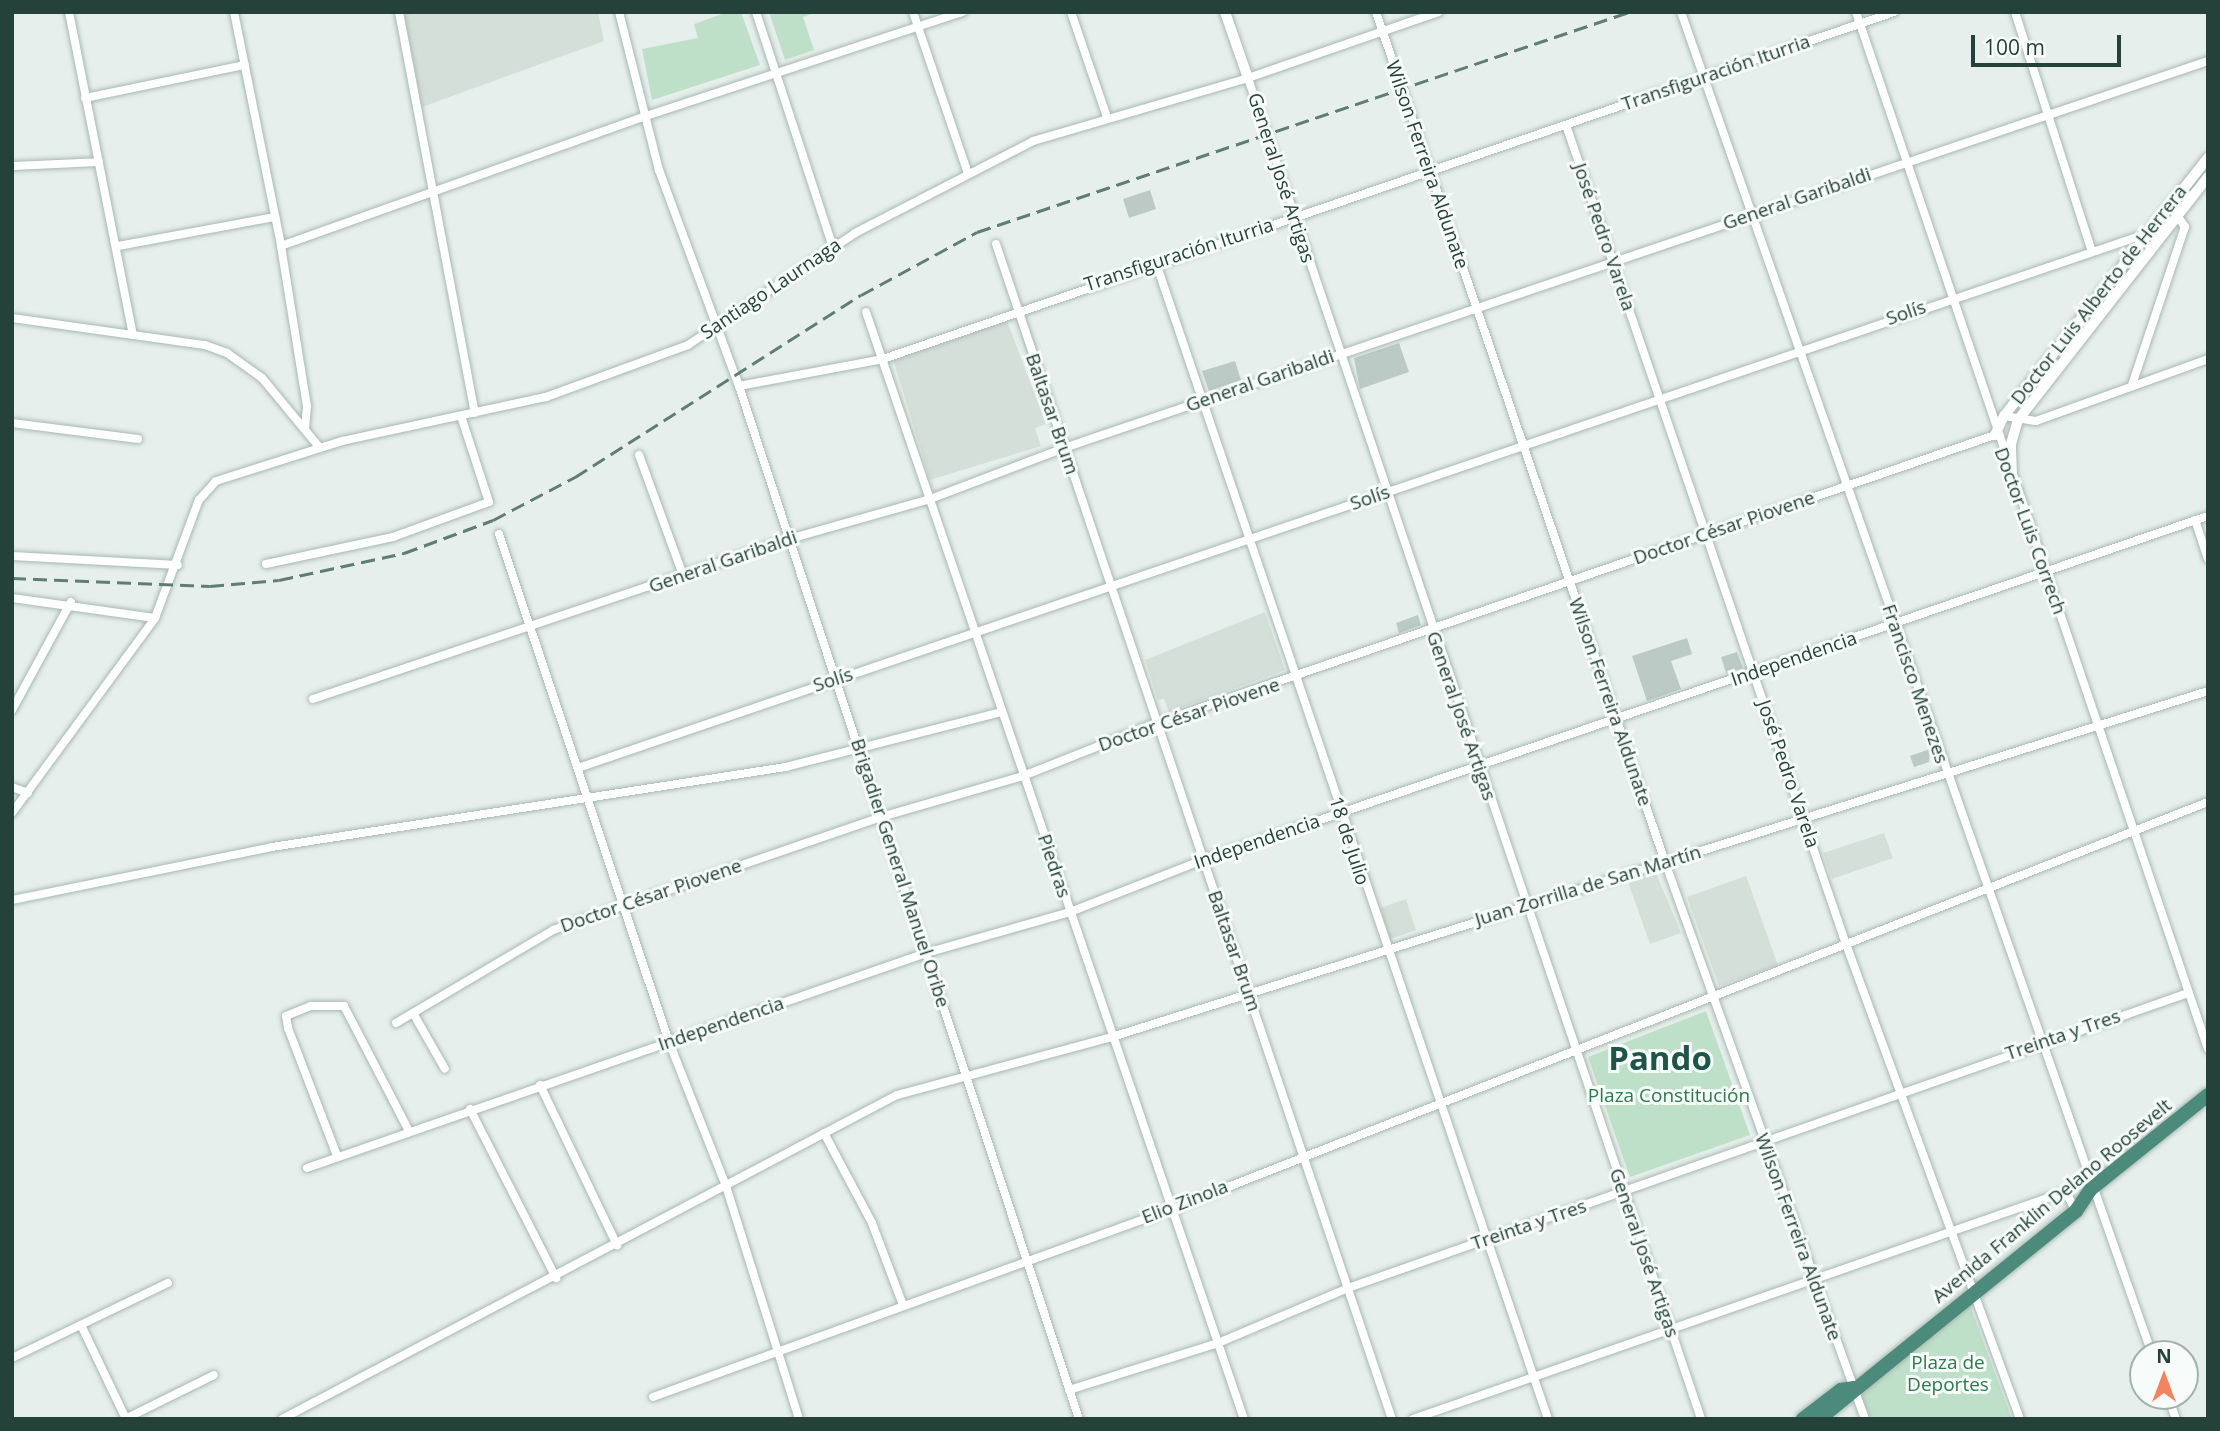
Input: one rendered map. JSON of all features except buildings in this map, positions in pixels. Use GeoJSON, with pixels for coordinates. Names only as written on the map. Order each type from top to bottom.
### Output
{"type":"FeatureCollection","features":[{"type":"Feature","properties":{"kind":"highway","name":"Avenida Franklin Delano Roosevelt"},"geometry":{"type":"LineString","coordinates":[[1819,1419],[2076,1211],[2091,1189],[2208,1095]]}},
{"type":"Feature","properties":{"kind":"highway","name":"Avenida Franklin Delano Roosevelt"},"geometry":{"type":"LineString","coordinates":[[1803,1419],[1841,1390],[1854,1388]]}},
{"type":"Feature","properties":{"kind":"street"},"geometry":{"type":"LineString","coordinates":[[69,12],[118,246],[133,335]]}},
{"type":"Feature","properties":{"kind":"street"},"geometry":{"type":"LineString","coordinates":[[234,12],[281,246],[307,406],[305,428]]}},
{"type":"Feature","properties":{"kind":"street"},"geometry":{"type":"LineString","coordinates":[[399,12],[475,413]]}},
{"type":"Feature","properties":{"kind":"street","name":"Brigadier General Manuel Oribe"},"geometry":{"type":"LineString","coordinates":[[619,12],[643,117],[716,328],[739,386],[1079,1419]]}},
{"type":"Feature","properties":{"kind":"street"},"geometry":{"type":"LineString","coordinates":[[756,12],[833,247]]}},
{"type":"Feature","properties":{"kind":"street"},"geometry":{"type":"LineString","coordinates":[[913,12],[967,171]]}},
{"type":"Feature","properties":{"kind":"street"},"geometry":{"type":"LineString","coordinates":[[281,246],[643,117],[963,12]]}},
{"type":"Feature","properties":{"kind":"street"},"geometry":{"type":"LineString","coordinates":[[1071,12],[1107,117]]}},
{"type":"Feature","properties":{"kind":"street","name":"General José Artigas"},"geometry":{"type":"LineString","coordinates":[[1225,12],[1385,493],[1701,1419]]}},
{"type":"Feature","properties":{"kind":"street","name":"Wilson Ferreira Aldunate"},"geometry":{"type":"LineString","coordinates":[[1376,12],[1665,862],[1811,1279],[1865,1419]]}},
{"type":"Feature","properties":{"kind":"street","name":"Santiago Laurnaga"},"geometry":{"type":"LineString","coordinates":[[12,813],[155,618],[206,489],[319,447],[546,397],[688,345],[833,247],[967,171],[1033,141],[1107,117],[1248,78],[1439,12]]}},
{"type":"Feature","properties":{"kind":"street","name":"Francisco Menezes"},"geometry":{"type":"LineString","coordinates":[[1681,12],[2091,1189],[2147,1340]]}},
{"type":"Feature","properties":{"kind":"street","name":"Doctor Luis Correch"},"geometry":{"type":"LineString","coordinates":[[1856,12],[1995,435],[2045,568],[2208,1049]]}},
{"type":"Feature","properties":{"kind":"street","name":"Transfiguración Iturria"},"geometry":{"type":"LineString","coordinates":[[739,386],[884,359],[1015,309],[1294,217],[1894,12]]}},
{"type":"Feature","properties":{"kind":"street"},"geometry":{"type":"LineString","coordinates":[[2015,12],[2091,250]]}},
{"type":"Feature","properties":{"kind":"street","name":"General Garibaldi"},"geometry":{"type":"LineString","coordinates":[[313,699],[789,539],[930,499],[1064,448],[1475,307],[2208,61]]}},
{"type":"Feature","properties":{"kind":"street"},"geometry":{"type":"LineString","coordinates":[[85,98],[245,65]]}},
{"type":"Feature","properties":{"kind":"street","name":"José Pedro Varela"},"geometry":{"type":"LineString","coordinates":[[1566,125],[1846,944],[2020,1419]]}},
{"type":"Feature","properties":{"kind":"street","name":"Doctor Luis Alberto de Herrera"},"geometry":{"type":"LineString","coordinates":[[2012,477],[2011,443],[2018,420],[2155,234],[2169,207],[2208,158]]}},
{"type":"Feature","properties":{"kind":"street"},"geometry":{"type":"LineString","coordinates":[[12,166],[99,162]]}},
{"type":"Feature","properties":{"kind":"street","name":"Doctor Luis Alberto de Herrera"},"geometry":{"type":"LineString","coordinates":[[1995,435],[2004,416],[2155,234],[2179,214],[2208,177]]}},
{"type":"Feature","properties":{"kind":"street"},"geometry":{"type":"LineString","coordinates":[[2132,385],[2185,227],[2179,214],[2169,207]]}},
{"type":"Feature","properties":{"kind":"street"},"geometry":{"type":"LineString","coordinates":[[118,246],[275,217]]}},
{"type":"Feature","properties":{"kind":"street","name":"Solís"},"geometry":{"type":"LineString","coordinates":[[578,768],[836,679],[976,636],[1110,584],[1385,493],[2091,250],[2155,234]]}},
{"type":"Feature","properties":{"kind":"street","name":"Baltasar Brum"},"geometry":{"type":"LineString","coordinates":[[996,244],[1015,309],[1392,1419]]}},
{"type":"Feature","properties":{"kind":"street","name":"18 de Julio"},"geometry":{"type":"LineString","coordinates":[[1156,263],[1438,1104],[1548,1419]]}},
{"type":"Feature","properties":{"kind":"street","name":"Piedras"},"geometry":{"type":"LineString","coordinates":[[866,312],[1244,1419]]}},
{"type":"Feature","properties":{"kind":"street"},"geometry":{"type":"LineString","coordinates":[[12,318],[133,335],[227,353],[262,379],[319,447]]}},
{"type":"Feature","properties":{"kind":"street"},"geometry":{"type":"LineString","coordinates":[[2004,416],[2036,421],[2208,359]]}},
{"type":"Feature","properties":{"kind":"street"},"geometry":{"type":"LineString","coordinates":[[266,564],[393,537],[489,502],[461,416]]}},
{"type":"Feature","properties":{"kind":"street"},"geometry":{"type":"LineString","coordinates":[[12,423],[138,439]]}},
{"type":"Feature","properties":{"kind":"street"},"geometry":{"type":"LineString","coordinates":[[1995,435],[2011,443]]}},
{"type":"Feature","properties":{"kind":"street","name":"Doctor César Piovene"},"geometry":{"type":"LineString","coordinates":[[396,1023],[542,935],[881,817],[1023,776],[1157,723],[1995,435]]}},
{"type":"Feature","properties":{"kind":"street"},"geometry":{"type":"LineString","coordinates":[[639,455],[683,575]]}},
{"type":"Feature","properties":{"kind":"street","name":"Independencia"},"geometry":{"type":"LineString","coordinates":[[307,1168],[336,1153],[926,953],[1070,912],[1203,860],[1616,721],[2045,568],[2208,516]]}},
{"type":"Feature","properties":{"kind":"street"},"geometry":{"type":"LineString","coordinates":[[2195,520],[2208,559]]}},
{"type":"Feature","properties":{"kind":"street"},"geometry":{"type":"LineString","coordinates":[[499,534],[669,1042],[726,1186],[775,1350],[799,1419]]}},
{"type":"Feature","properties":{"kind":"street"},"geometry":{"type":"LineString","coordinates":[[12,556],[178,565]]}},
{"type":"Feature","properties":{"kind":"street"},"geometry":{"type":"LineString","coordinates":[[12,598],[71,602],[155,618]]}},
{"type":"Feature","properties":{"kind":"street"},"geometry":{"type":"LineString","coordinates":[[12,710],[71,602]]}},
{"type":"Feature","properties":{"kind":"street","name":"Juan Zorrilla de San Martín"},"geometry":{"type":"LineString","coordinates":[[282,1419],[556,1278],[897,1095],[1112,1037],[1247,990],[1526,906],[2097,723],[2208,691]]}},
{"type":"Feature","properties":{"kind":"street"},"geometry":{"type":"LineString","coordinates":[[12,900],[271,847],[587,795],[777,768],[1001,712]]}},
{"type":"Feature","properties":{"kind":"street"},"geometry":{"type":"LineString","coordinates":[[12,788],[28,793]]}},
{"type":"Feature","properties":{"kind":"street","name":"Elio Zinola"},"geometry":{"type":"LineString","coordinates":[[653,1397],[1028,1258],[1172,1209],[1303,1154],[1576,1053],[2208,802]]}},
{"type":"Feature","properties":{"kind":"street","name":"Treinta y Tres"},"geometry":{"type":"LineString","coordinates":[[1069,1390],[1218,1343],[1348,1288],[2040,1042],[2188,993]]}},
{"type":"Feature","properties":{"kind":"street"},"geometry":{"type":"LineString","coordinates":[[336,1153],[288,1028],[286,1016],[311,1006],[344,1006],[408,1129]]}},
{"type":"Feature","properties":{"kind":"street"},"geometry":{"type":"LineString","coordinates":[[414,1013],[445,1069]]}},
{"type":"Feature","properties":{"kind":"street"},"geometry":{"type":"LineString","coordinates":[[540,1085],[617,1245]]}},
{"type":"Feature","properties":{"kind":"street"},"geometry":{"type":"LineString","coordinates":[[470,1109],[556,1278]]}},
{"type":"Feature","properties":{"kind":"street"},"geometry":{"type":"LineString","coordinates":[[824,1133],[872,1223],[903,1304]]}},
{"type":"Feature","properties":{"kind":"street"},"geometry":{"type":"LineString","coordinates":[[1413,1419],[1950,1229],[2059,1194],[2068,1196],[2076,1211]]}},
{"type":"Feature","properties":{"kind":"street"},"geometry":{"type":"LineString","coordinates":[[12,1358],[168,1283]]}},
{"type":"Feature","properties":{"kind":"street"},"geometry":{"type":"LineString","coordinates":[[81,1325],[126,1419],[215,1375]]}},
{"type":"Feature","properties":{"kind":"shaded area"},"geometry":{"type":"Polygon","coordinates":[[[404,12],[598,12],[604,41],[422,107],[404,12]]]}},
{"type":"Feature","properties":{"kind":"shaded area"},"geometry":{"type":"Polygon","coordinates":[[[1007,321],[1046,424],[1035,428],[1041,446],[930,480],[893,359],[1007,321]]]}},
{"type":"Feature","properties":{"kind":"shaded area"},"geometry":{"type":"Polygon","coordinates":[[[1265,612],[1285,670],[1169,712],[1164,699],[1158,700],[1145,660],[1265,612]]]}},
{"type":"Feature","properties":{"kind":"shaded area"},"geometry":{"type":"Polygon","coordinates":[[[1884,833],[1893,858],[1832,879],[1823,853],[1884,833]]]}},
{"type":"Feature","properties":{"kind":"shaded area"},"geometry":{"type":"Polygon","coordinates":[[[1656,873],[1681,933],[1650,944],[1628,882],[1656,873]]]}},
{"type":"Feature","properties":{"kind":"shaded area"},"geometry":{"type":"Polygon","coordinates":[[[1746,876],[1778,965],[1719,986],[1687,897],[1746,876]]]}},
{"type":"Feature","properties":{"kind":"shaded area"},"geometry":{"type":"Polygon","coordinates":[[[1406,899],[1416,930],[1390,939],[1380,908],[1406,899]]]}},
{"type":"Feature","properties":{"kind":"green space"},"geometry":{"type":"Polygon","coordinates":[[[728,12],[741,12],[760,65],[652,100],[642,49],[698,38],[694,24],[728,12]]]}},
{"type":"Feature","properties":{"kind":"green space"},"geometry":{"type":"Polygon","coordinates":[[[769,12],[816,12],[803,17],[814,50],[785,60],[769,12]]]}},
{"type":"Feature","properties":{"kind":"green space","name":"Plaza Constitución"},"geometry":{"type":"Polygon","coordinates":[[[1706,1011],[1750,1135],[1630,1177],[1588,1057],[1706,1011]]]}},
{"type":"Feature","properties":{"kind":"green space","name":"Plaza de Deportes"},"geometry":{"type":"Polygon","coordinates":[[[1969,1303],[2012,1419],[1871,1419],[1857,1388],[1969,1303]]]}},
{"type":"Feature","properties":{"kind":"railway"},"geometry":{"type":"LineString","coordinates":[[12,578],[210,586],[279,580],[404,553],[493,520],[575,477],[861,295],[977,232],[1629,12]]}},
{"type":"Feature","properties":{"kind":"district","name":"Pando"},"geometry":{"type":"Point","coordinates":[1660,1058]}}]}
